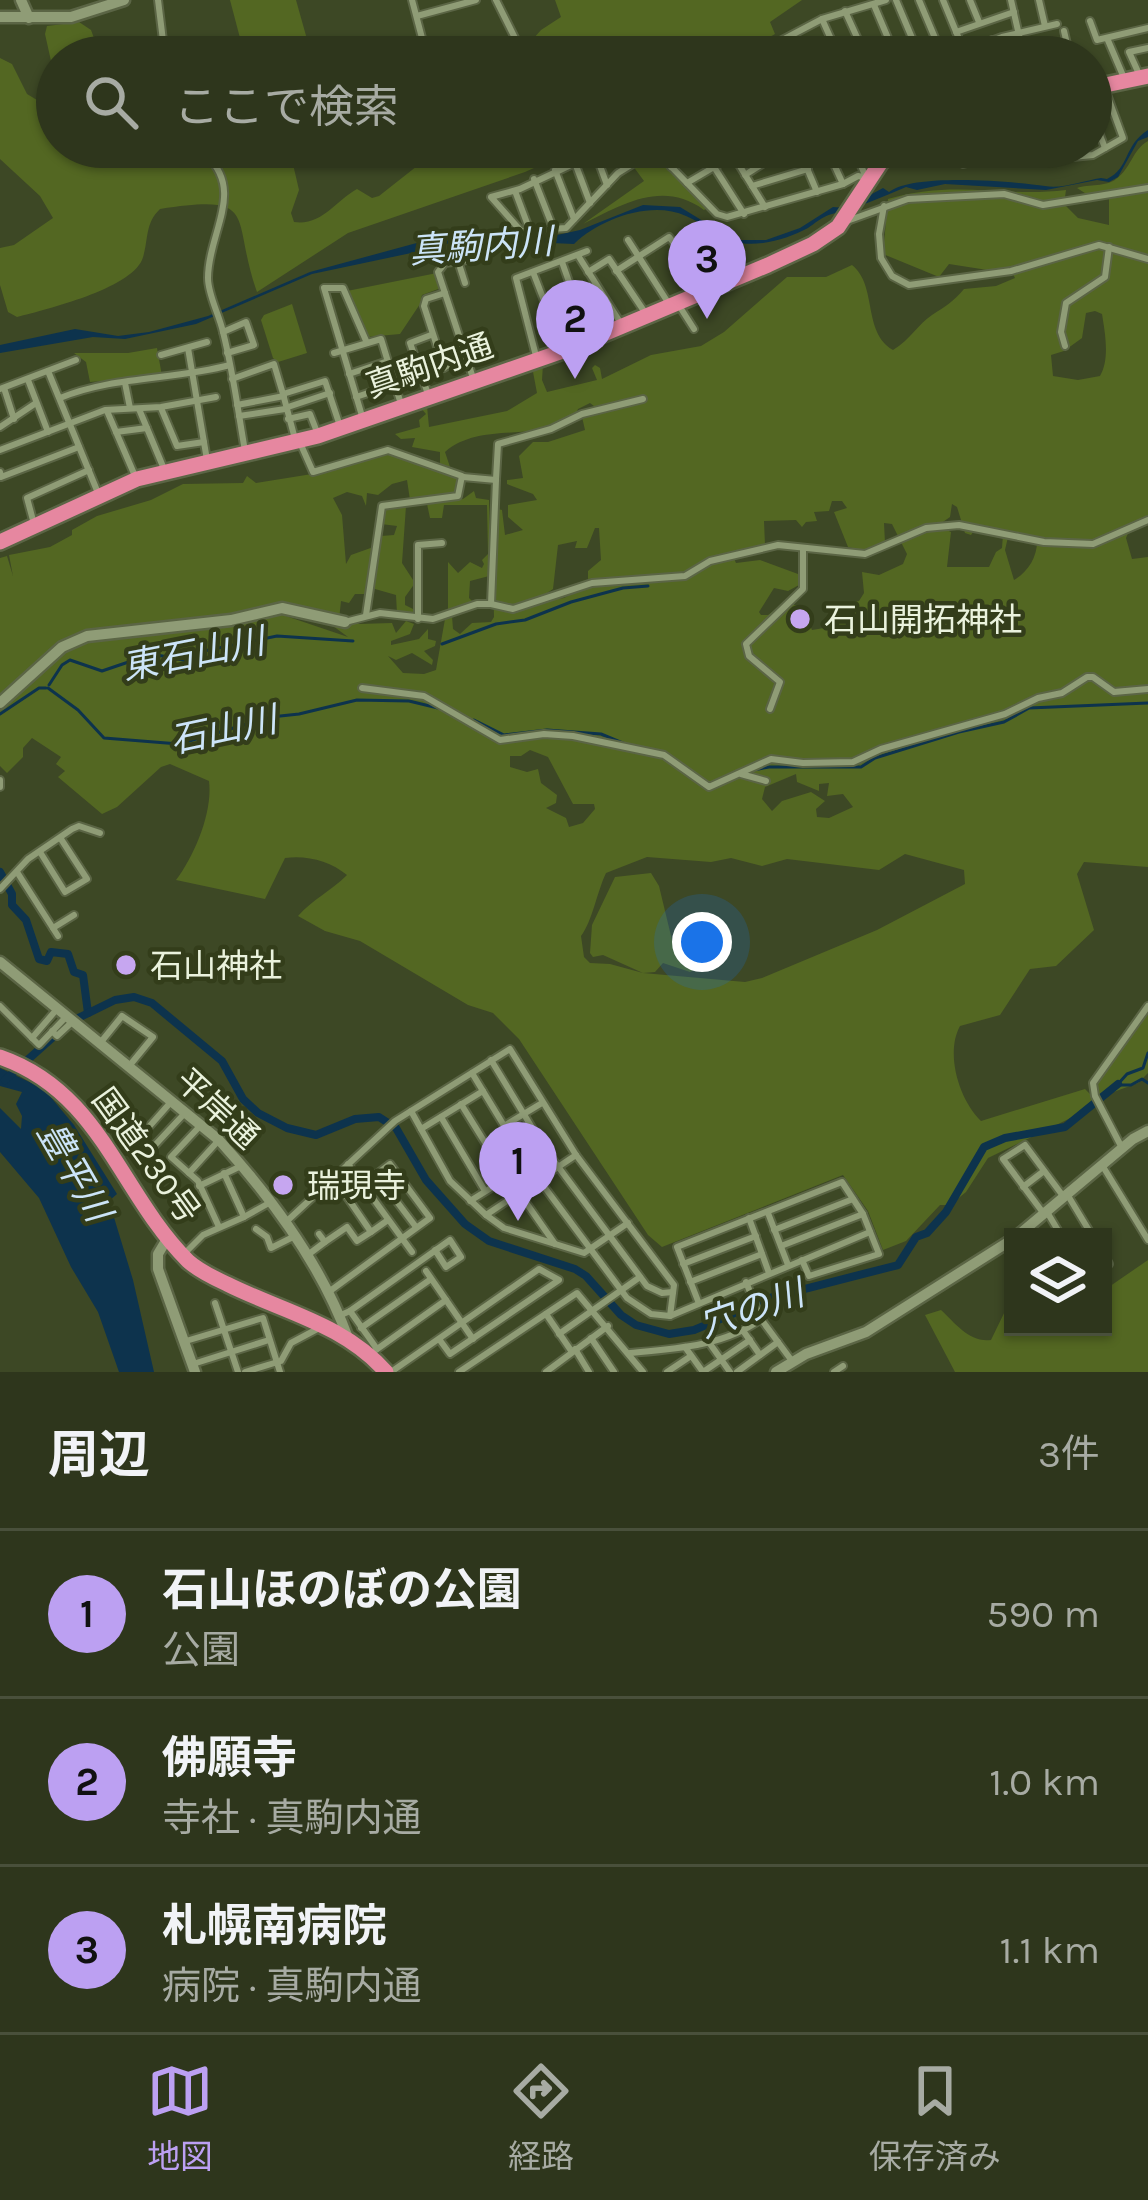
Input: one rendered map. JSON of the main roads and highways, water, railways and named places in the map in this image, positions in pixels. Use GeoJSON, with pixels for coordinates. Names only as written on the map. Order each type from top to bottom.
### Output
{"type":"FeatureCollection","features":[{"type":"Feature","properties":{"kind":"highway","name":"真駒内通"},"geometry":{"type":"LineString","coordinates":[[0,542],[136,479],[298,442],[563,351],[814,244],[845,219],[874,168]]}},
{"type":"Feature","properties":{"kind":"highway","name":"国道230号"},"geometry":{"type":"LineString","coordinates":[[7,1059],[31,1070],[81,1110],[167,1238],[183,1254],[216,1278],[322,1325],[354,1333],[388,1372]]}},
{"type":"Feature","properties":{"kind":"water"},"geometry":{"type":"Polygon","coordinates":[[[1148,130],[1148,137],[1138,141],[1118,177],[1109,182],[1046,190],[945,184],[917,190],[906,187],[829,215],[792,235],[750,244],[730,240],[686,216],[642,211],[612,220],[574,244],[435,244],[312,274],[196,324],[125,339],[93,337],[0,353],[0,345],[75,329],[118,336],[149,332],[208,316],[310,272],[424,241],[539,239],[580,230],[643,205],[680,207],[734,240],[766,240],[883,188],[889,192],[919,182],[963,180],[1058,186],[1101,178],[1107,179],[1120,169],[1134,143],[1148,130]]]}},
{"type":"Feature","properties":{"kind":"water","name":"豊平川"},"geometry":{"type":"Polygon","coordinates":[[[0,1068],[44,1089],[74,1125],[117,1194],[109,1201],[154,1372],[119,1372],[98,1312],[39,1198],[0,1152],[0,1108],[21,1129],[16,1104],[22,1092],[0,1086],[0,1068]]]}},
{"type":"Feature","properties":{"kind":"waterway","name":"東石山川"},"geometry":{"type":"LineString","coordinates":[[442,644],[571,602],[648,586]]}},
{"type":"Feature","properties":{"kind":"waterway","name":"東石山川"},"geometry":{"type":"LineString","coordinates":[[49,685],[70,660],[102,671],[152,654],[188,661],[204,651],[277,636],[353,641]]}},
{"type":"Feature","properties":{"kind":"waterway","name":"石山川"},"geometry":{"type":"LineString","coordinates":[[0,714],[46,688]]}},
{"type":"Feature","properties":{"kind":"waterway","name":"石山川"},"geometry":{"type":"LineString","coordinates":[[48,688],[104,738],[179,744],[271,717],[357,700],[409,701],[438,708]]}},
{"type":"Feature","properties":{"kind":"waterway","name":"石山川"},"geometry":{"type":"LineString","coordinates":[[748,771],[861,767],[875,758],[1004,722],[1029,708],[1148,703]]}},
{"type":"Feature","properties":{"kind":"waterway","name":"石山川"},"geometry":{"type":"LineString","coordinates":[[474,720],[504,735],[547,730],[601,734],[625,744]]}},
{"type":"Feature","properties":{"kind":"waterway","name":"穴の川"},"geometry":{"type":"LineString","coordinates":[[0,872],[12,894],[12,905],[26,920],[39,959],[47,961],[51,952],[68,954],[74,972],[83,975],[88,1013]]}},
{"type":"Feature","properties":{"kind":"waterway","name":"穴の川"},"geometry":{"type":"LineString","coordinates":[[72,1021],[115,1000],[134,997],[152,1003],[222,1061],[243,1099],[287,1128],[316,1135],[355,1119],[379,1117],[396,1128],[426,1180],[465,1224],[489,1241],[575,1269],[621,1315],[636,1325],[669,1334],[694,1330],[773,1297],[898,1265],[916,1237],[927,1233],[946,1212],[984,1147],[1005,1138],[1065,1127],[1118,1084]]}},
{"type":"Feature","properties":{"kind":"waterway"},"geometry":{"type":"LineString","coordinates":[[5,1080],[61,1030]]}},
{"type":"Feature","properties":{"kind":"waterway","name":"穴の川"},"geometry":{"type":"LineString","coordinates":[[1118,1084],[1143,1068],[1148,1053]]}},
{"type":"Feature","properties":{"kind":"waterway"},"geometry":{"type":"LineString","coordinates":[[1120,1085],[1142,1079],[1148,1083]]}},
{"type":"Feature","properties":{"kind":"place","name":"札幌南病院"},"geometry":{"type":"Point","coordinates":[707,319]}},
{"type":"Feature","properties":{"kind":"place","name":"佛願寺"},"geometry":{"type":"Point","coordinates":[575,379]}},
{"type":"Feature","properties":{"kind":"place","name":"石山開拓神社"},"geometry":{"type":"Point","coordinates":[800,619]}},
{"type":"Feature","properties":{"kind":"place","name":"石山神社"},"geometry":{"type":"Point","coordinates":[126,965]}},
{"type":"Feature","properties":{"kind":"place","name":"瑞現寺"},"geometry":{"type":"Point","coordinates":[283,1185]}},
{"type":"Feature","properties":{"kind":"place","name":"石山ほのぼの公園"},"geometry":{"type":"Point","coordinates":[518,1221]}},
{"type":"Feature","properties":{"kind":"water label","name":"真駒内川"},"geometry":{"type":"Point","coordinates":[481,245]}}]}
